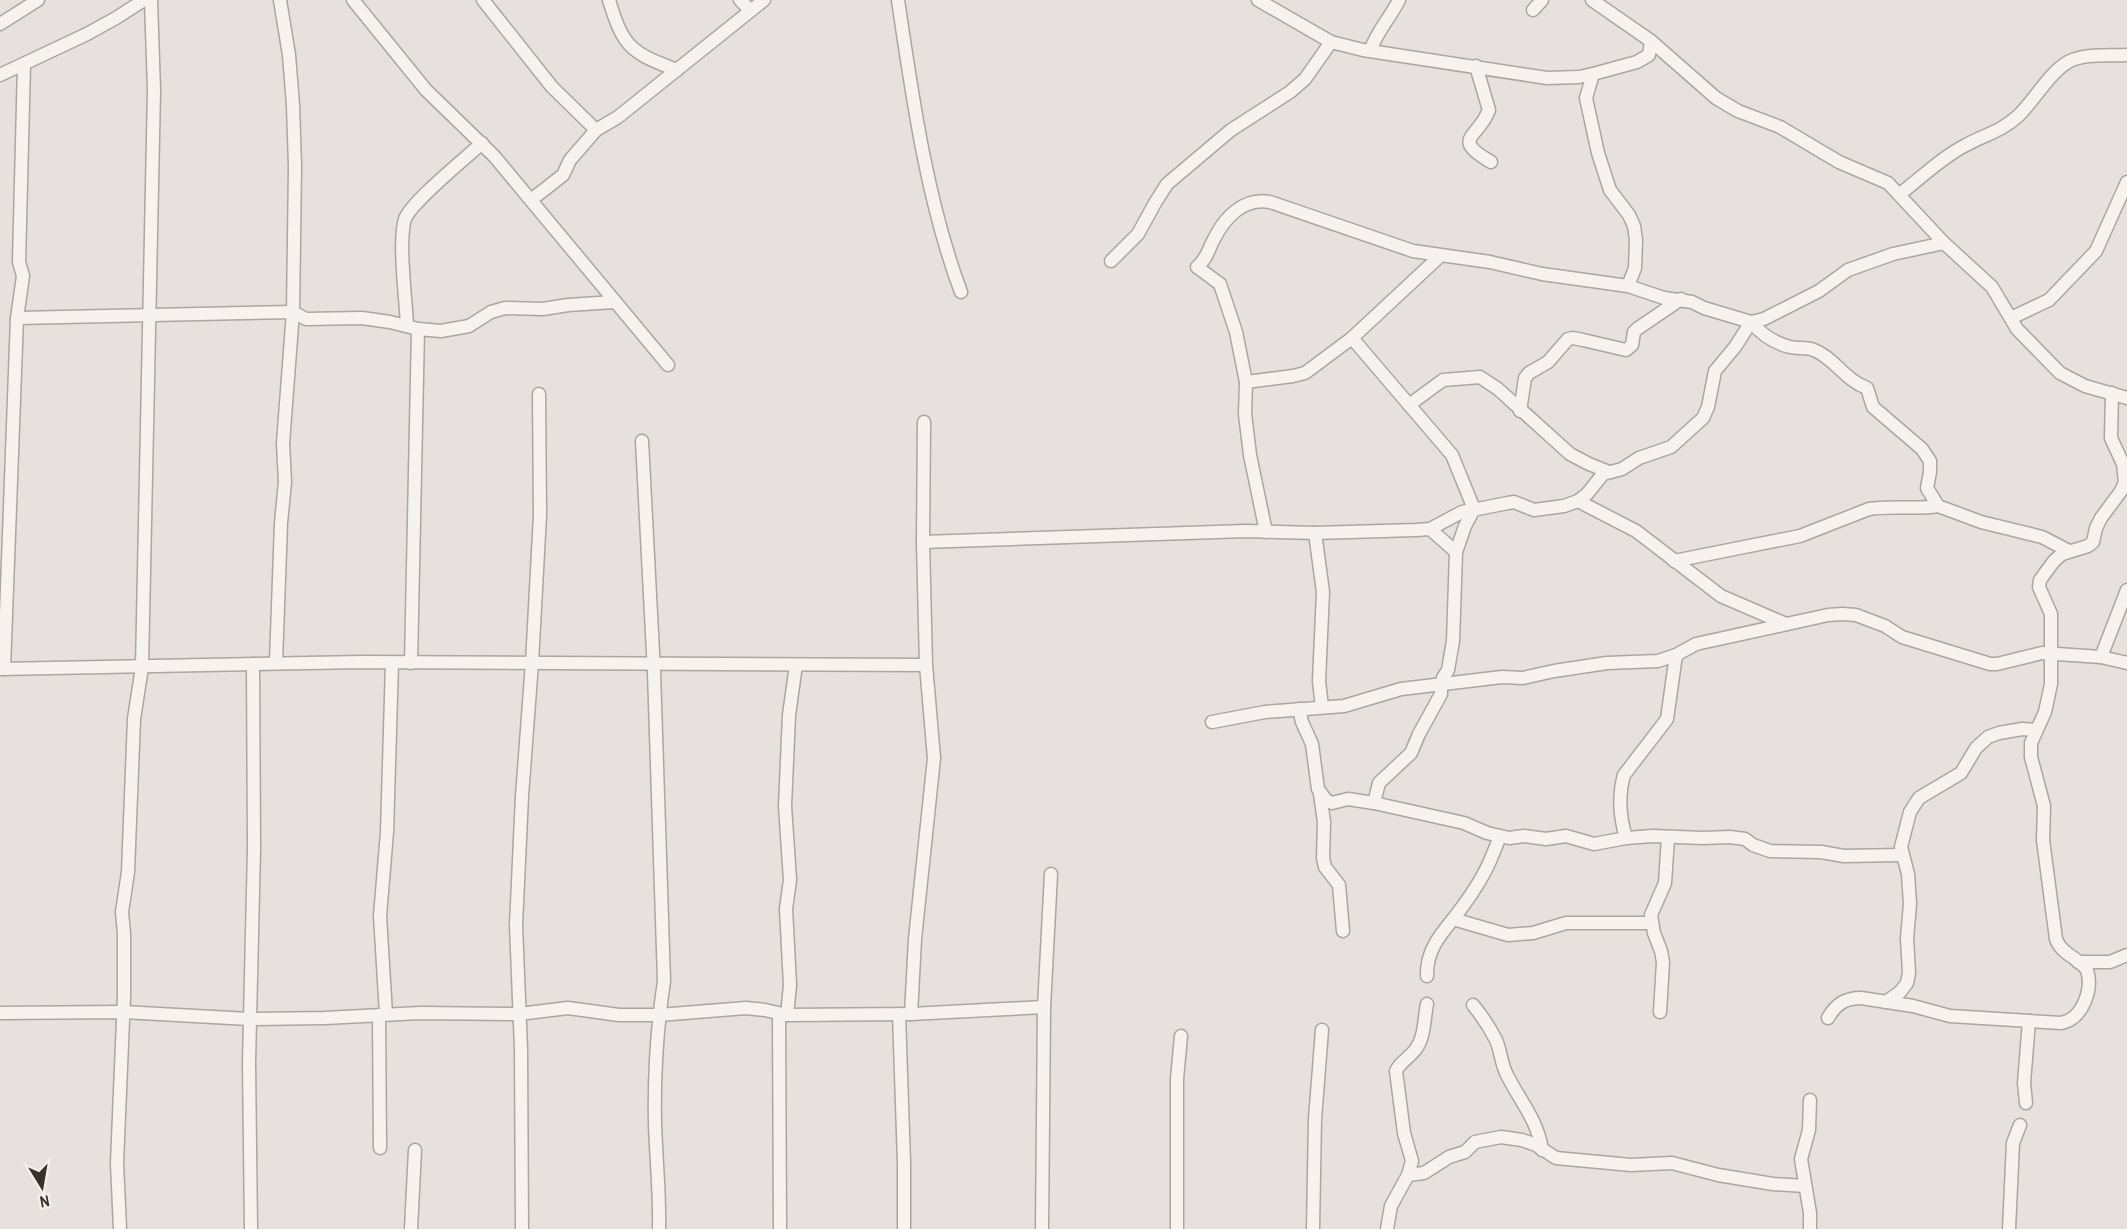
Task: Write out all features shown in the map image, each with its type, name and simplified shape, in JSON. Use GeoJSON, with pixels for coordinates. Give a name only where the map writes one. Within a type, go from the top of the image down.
{"type":"FeatureCollection","features":[{"type":"Feature","properties":{"kind":"street"},"geometry":{"type":"LineString","coordinates":[[0,24],[38,0]]}},
{"type":"Feature","properties":{"kind":"street"},"geometry":{"type":"LineString","coordinates":[[1,73],[24,64],[116,18],[144,0]]}},
{"type":"Feature","properties":{"kind":"street"},"geometry":{"type":"LineString","coordinates":[[120,1229],[117,1163],[123,1012],[122,912],[129,872],[134,719],[142,667],[154,90],[151,0]]}},
{"type":"Feature","properties":{"kind":"street"},"geometry":{"type":"LineString","coordinates":[[276,662],[281,523],[285,482],[283,443],[293,312],[293,105],[289,55],[280,0]]}},
{"type":"Feature","properties":{"kind":"street"},"geometry":{"type":"LineString","coordinates":[[353,0],[426,90],[482,143],[668,365]]}},
{"type":"Feature","properties":{"kind":"street"},"geometry":{"type":"LineString","coordinates":[[483,0],[552,87],[596,130]]}},
{"type":"Feature","properties":{"kind":"street"},"geometry":{"type":"LineString","coordinates":[[609,0],[625,40],[642,55],[677,70]]}},
{"type":"Feature","properties":{"kind":"street"},"geometry":{"type":"LineString","coordinates":[[740,0],[750,10]]}},
{"type":"Feature","properties":{"kind":"street"},"geometry":{"type":"LineString","coordinates":[[531,200],[563,175],[570,160],[596,130],[618,117],[764,0]]}},
{"type":"Feature","properties":{"kind":"street"},"geometry":{"type":"LineString","coordinates":[[898,0],[936,208],[961,292]]}},
{"type":"Feature","properties":{"kind":"street"},"geometry":{"type":"LineString","coordinates":[[1258,0],[1331,42],[1370,51],[1547,78],[1579,77],[1637,62],[1649,55],[1666,54]]}},
{"type":"Feature","properties":{"kind":"street"},"geometry":{"type":"LineString","coordinates":[[1370,51],[1375,37],[1399,0]]}},
{"type":"Feature","properties":{"kind":"street"},"geometry":{"type":"LineString","coordinates":[[1533,10],[1542,0]]}},
{"type":"Feature","properties":{"kind":"street"},"geometry":{"type":"LineString","coordinates":[[1592,0],[1651,41],[1727,105],[1780,126],[1839,162],[1888,183],[1944,243],[1992,287],[2017,329],[2060,373],[2085,386],[2127,398]]}},
{"type":"Feature","properties":{"kind":"street"},"geometry":{"type":"LineString","coordinates":[[1649,55],[1651,41]]}},
{"type":"Feature","properties":{"kind":"street"},"geometry":{"type":"LineString","coordinates":[[1111,261],[1143,226],[1167,184],[1231,130],[1290,92],[1305,79],[1331,42]]}},
{"type":"Feature","properties":{"kind":"street"},"geometry":{"type":"LineString","coordinates":[[1900,194],[1956,151],[1998,131],[2017,117],[2052,77],[2070,61],[2079,58],[2127,55]]}},
{"type":"Feature","properties":{"kind":"street"},"geometry":{"type":"LineString","coordinates":[[24,64],[19,261],[23,276],[17,318],[2,669],[276,662],[926,665]]}},
{"type":"Feature","properties":{"kind":"street"},"geometry":{"type":"LineString","coordinates":[[1476,66],[1489,110],[1471,136],[1470,146],[1474,152],[1491,162]]}},
{"type":"Feature","properties":{"kind":"street"},"geometry":{"type":"LineString","coordinates":[[1593,74],[1586,98],[1598,153],[1610,190],[1629,215],[1634,226],[1635,268],[1628,286]]}},
{"type":"Feature","properties":{"kind":"street"},"geometry":{"type":"LineString","coordinates":[[411,663],[413,328],[403,239],[405,218],[415,204],[482,143]]}},
{"type":"Feature","properties":{"kind":"street"},"geometry":{"type":"LineString","coordinates":[[2011,318],[2049,300],[2096,251],[2127,182]]}},
{"type":"Feature","properties":{"kind":"street"},"geometry":{"type":"LineString","coordinates":[[1266,532],[1250,455],[1245,414],[1246,382],[1236,333],[1223,290],[1216,281],[1197,267],[1208,254],[1221,228],[1238,208],[1249,202],[1260,200],[1270,202],[1413,251],[1490,262],[1542,274],[1628,286],[1664,298],[1681,299],[1751,322],[1764,319],[1819,291],[1848,270],[1893,254],[1944,243]]}},
{"type":"Feature","properties":{"kind":"street"},"geometry":{"type":"LineString","coordinates":[[1246,382],[1305,373],[1352,338],[1440,256]]}},
{"type":"Feature","properties":{"kind":"street"},"geometry":{"type":"LineString","coordinates":[[1521,411],[1525,378],[1551,359],[1568,339],[1583,340],[1626,350],[1632,345],[1634,332],[1637,329],[1681,299]]}},
{"type":"Feature","properties":{"kind":"street"},"geometry":{"type":"LineString","coordinates":[[17,318],[293,312],[306,319],[362,318],[441,331],[469,326],[491,312],[505,308],[543,309],[614,302]]}},
{"type":"Feature","properties":{"kind":"street"},"geometry":{"type":"LineString","coordinates":[[923,542],[1430,529],[1456,515],[1474,509],[1514,502],[1525,507],[1542,509],[1564,506],[1578,501],[1594,486],[1598,478],[1622,469],[1640,458],[1671,447],[1686,432],[1694,428],[1703,418],[1708,406],[1715,370],[1735,347],[1751,322]]}},
{"type":"Feature","properties":{"kind":"street"},"geometry":{"type":"LineString","coordinates":[[1751,322],[1761,334],[1777,342],[1791,348],[1812,349],[1824,356],[1852,381],[1867,388],[1873,407],[1922,449],[1930,461],[1927,488],[1938,506]]}},
{"type":"Feature","properties":{"kind":"street"},"geometry":{"type":"LineString","coordinates":[[1352,338],[1452,455],[1474,509]]}},
{"type":"Feature","properties":{"kind":"street"},"geometry":{"type":"LineString","coordinates":[[1409,405],[1438,382],[1474,376],[1485,379],[1570,454],[1609,472]]}},
{"type":"Feature","properties":{"kind":"street"},"geometry":{"type":"LineString","coordinates":[[1828,1018],[1838,1004],[1853,998],[1913,1006],[1950,1016],[2003,1018],[2029,1022],[2066,1022],[2078,1012],[2088,994],[2087,970],[2059,948],[2056,939],[2043,840],[2044,806],[2031,757],[2031,743],[2045,712],[2052,654],[2051,614],[2039,587],[2040,580],[2062,554],[2093,542],[2101,518],[2125,482],[2123,464],[2112,438],[2112,393]]}},
{"type":"Feature","properties":{"kind":"street"},"geometry":{"type":"LineString","coordinates":[[522,1229],[516,925],[540,515],[539,394]]}},
{"type":"Feature","properties":{"kind":"street"},"geometry":{"type":"LineString","coordinates":[[904,1229],[905,1014],[934,758],[926,665],[923,542],[924,422]]}},
{"type":"Feature","properties":{"kind":"street"},"geometry":{"type":"LineString","coordinates":[[642,441],[653,664],[664,981],[654,1085],[660,1205],[659,1229]]}},
{"type":"Feature","properties":{"kind":"street"},"geometry":{"type":"LineString","coordinates":[[1578,501],[1636,531],[1721,596],[1786,624]]}},
{"type":"Feature","properties":{"kind":"street"},"geometry":{"type":"LineString","coordinates":[[1674,561],[1800,536],[1869,509],[1881,507],[1938,506],[1981,522],[2042,537],[2069,551]]}},
{"type":"Feature","properties":{"kind":"street"},"geometry":{"type":"LineString","coordinates":[[1374,803],[1376,789],[1383,778],[1411,753],[1441,694],[1441,685],[1448,670],[1453,641],[1456,552],[1474,509]]}},
{"type":"Feature","properties":{"kind":"street"},"geometry":{"type":"LineString","coordinates":[[1430,529],[1456,552]]}},
{"type":"Feature","properties":{"kind":"street"},"geometry":{"type":"LineString","coordinates":[[1315,533],[1323,592],[1319,681],[1322,707]]}},
{"type":"Feature","properties":{"kind":"street"},"geometry":{"type":"LineString","coordinates":[[2101,657],[2127,590]]}},
{"type":"Feature","properties":{"kind":"street"},"geometry":{"type":"LineString","coordinates":[[1212,722],[1241,716],[1357,704],[1401,689],[1502,677],[1523,678],[1606,663],[1658,661],[1676,655],[1696,644],[1842,614],[1871,620],[1902,637],[1990,664],[2032,655],[2052,654],[2101,657],[2127,663]]}},
{"type":"Feature","properties":{"kind":"street"},"geometry":{"type":"LineString","coordinates":[[1626,838],[1621,819],[1621,786],[1624,775],[1667,719],[1676,655]]}},
{"type":"Feature","properties":{"kind":"street"},"geometry":{"type":"LineString","coordinates":[[380,1148],[383,1014],[380,916],[387,832],[392,663]]}},
{"type":"Feature","properties":{"kind":"street"},"geometry":{"type":"LineString","coordinates":[[252,1229],[249,1019],[254,848],[253,664]]}},
{"type":"Feature","properties":{"kind":"street"},"geometry":{"type":"LineString","coordinates":[[780,1229],[783,1015],[790,985],[786,909],[790,880],[785,806],[789,715],[796,665]]}},
{"type":"Feature","properties":{"kind":"street"},"geometry":{"type":"LineString","coordinates":[[1299,709],[1312,744],[1314,769],[1324,822],[1323,858],[1325,867],[1339,885],[1343,931]]}},
{"type":"Feature","properties":{"kind":"street"},"geometry":{"type":"LineString","coordinates":[[1886,1002],[1900,992],[1907,982],[1909,973],[1907,938],[1910,904],[1908,874],[1902,855],[1904,829],[1910,812],[1919,798],[1958,775],[1976,748],[1988,737],[2022,729],[2037,730]]}},
{"type":"Feature","properties":{"kind":"street"},"geometry":{"type":"LineString","coordinates":[[1320,794],[1332,803],[1348,799],[1374,803],[1464,823],[1487,833],[1509,838],[1528,836],[1546,839],[1566,836],[1594,844],[1653,836],[1668,838],[1730,837],[1745,839],[1753,845],[1770,851],[1821,852],[1844,856],[1902,855]]}},
{"type":"Feature","properties":{"kind":"street"},"geometry":{"type":"LineString","coordinates":[[1427,976],[1426,964],[1432,949],[1444,928],[1453,919],[1483,875],[1500,836]]}},
{"type":"Feature","properties":{"kind":"street"},"geometry":{"type":"LineString","coordinates":[[1660,1012],[1663,962],[1651,923],[1651,915],[1665,883],[1668,838]]}},
{"type":"Feature","properties":{"kind":"street"},"geometry":{"type":"LineString","coordinates":[[1042,1229],[1044,1007],[1052,874]]}},
{"type":"Feature","properties":{"kind":"street"},"geometry":{"type":"LineString","coordinates":[[1453,919],[1508,935],[1533,933],[1566,923],[1651,923]]}},
{"type":"Feature","properties":{"kind":"street"},"geometry":{"type":"LineString","coordinates":[[2078,962],[2110,962],[2127,955]]}},
{"type":"Feature","properties":{"kind":"street"},"geometry":{"type":"LineString","coordinates":[[1387,1229],[1391,1206],[1408,1175],[1412,1161],[1404,1133],[1396,1071],[1399,1065],[1418,1047],[1427,1004]]}},
{"type":"Feature","properties":{"kind":"street"},"geometry":{"type":"LineString","coordinates":[[1473,1005],[1496,1041],[1505,1072],[1525,1110],[1535,1122],[1542,1150]]}},
{"type":"Feature","properties":{"kind":"street"},"geometry":{"type":"LineString","coordinates":[[0,1012],[123,1012],[249,1019],[420,1013],[519,1014],[568,1008],[619,1015],[659,1015],[746,1008],[783,1015],[905,1014],[1044,1007]]}},
{"type":"Feature","properties":{"kind":"street"},"geometry":{"type":"LineString","coordinates":[[2026,1102],[2024,1083],[2029,1022]]}},
{"type":"Feature","properties":{"kind":"street"},"geometry":{"type":"LineString","coordinates":[[1313,1229],[1315,1119],[1322,1030]]}},
{"type":"Feature","properties":{"kind":"street"},"geometry":{"type":"LineString","coordinates":[[1177,1229],[1177,1079],[1181,1036]]}},
{"type":"Feature","properties":{"kind":"street"},"geometry":{"type":"LineString","coordinates":[[1810,1100],[1809,1130],[1801,1159],[1810,1212],[1810,1229]]}},
{"type":"Feature","properties":{"kind":"street"},"geometry":{"type":"LineString","coordinates":[[2009,1229],[2013,1143],[2020,1125]]}},
{"type":"Feature","properties":{"kind":"street"},"geometry":{"type":"LineString","coordinates":[[1408,1175],[1424,1173],[1449,1157],[1465,1152],[1475,1142],[1513,1137],[1536,1145],[1556,1158],[1631,1165],[1672,1163],[1736,1178],[1804,1186]]}},
{"type":"Feature","properties":{"kind":"street"},"geometry":{"type":"LineString","coordinates":[[411,1229],[415,1149]]}}]}
